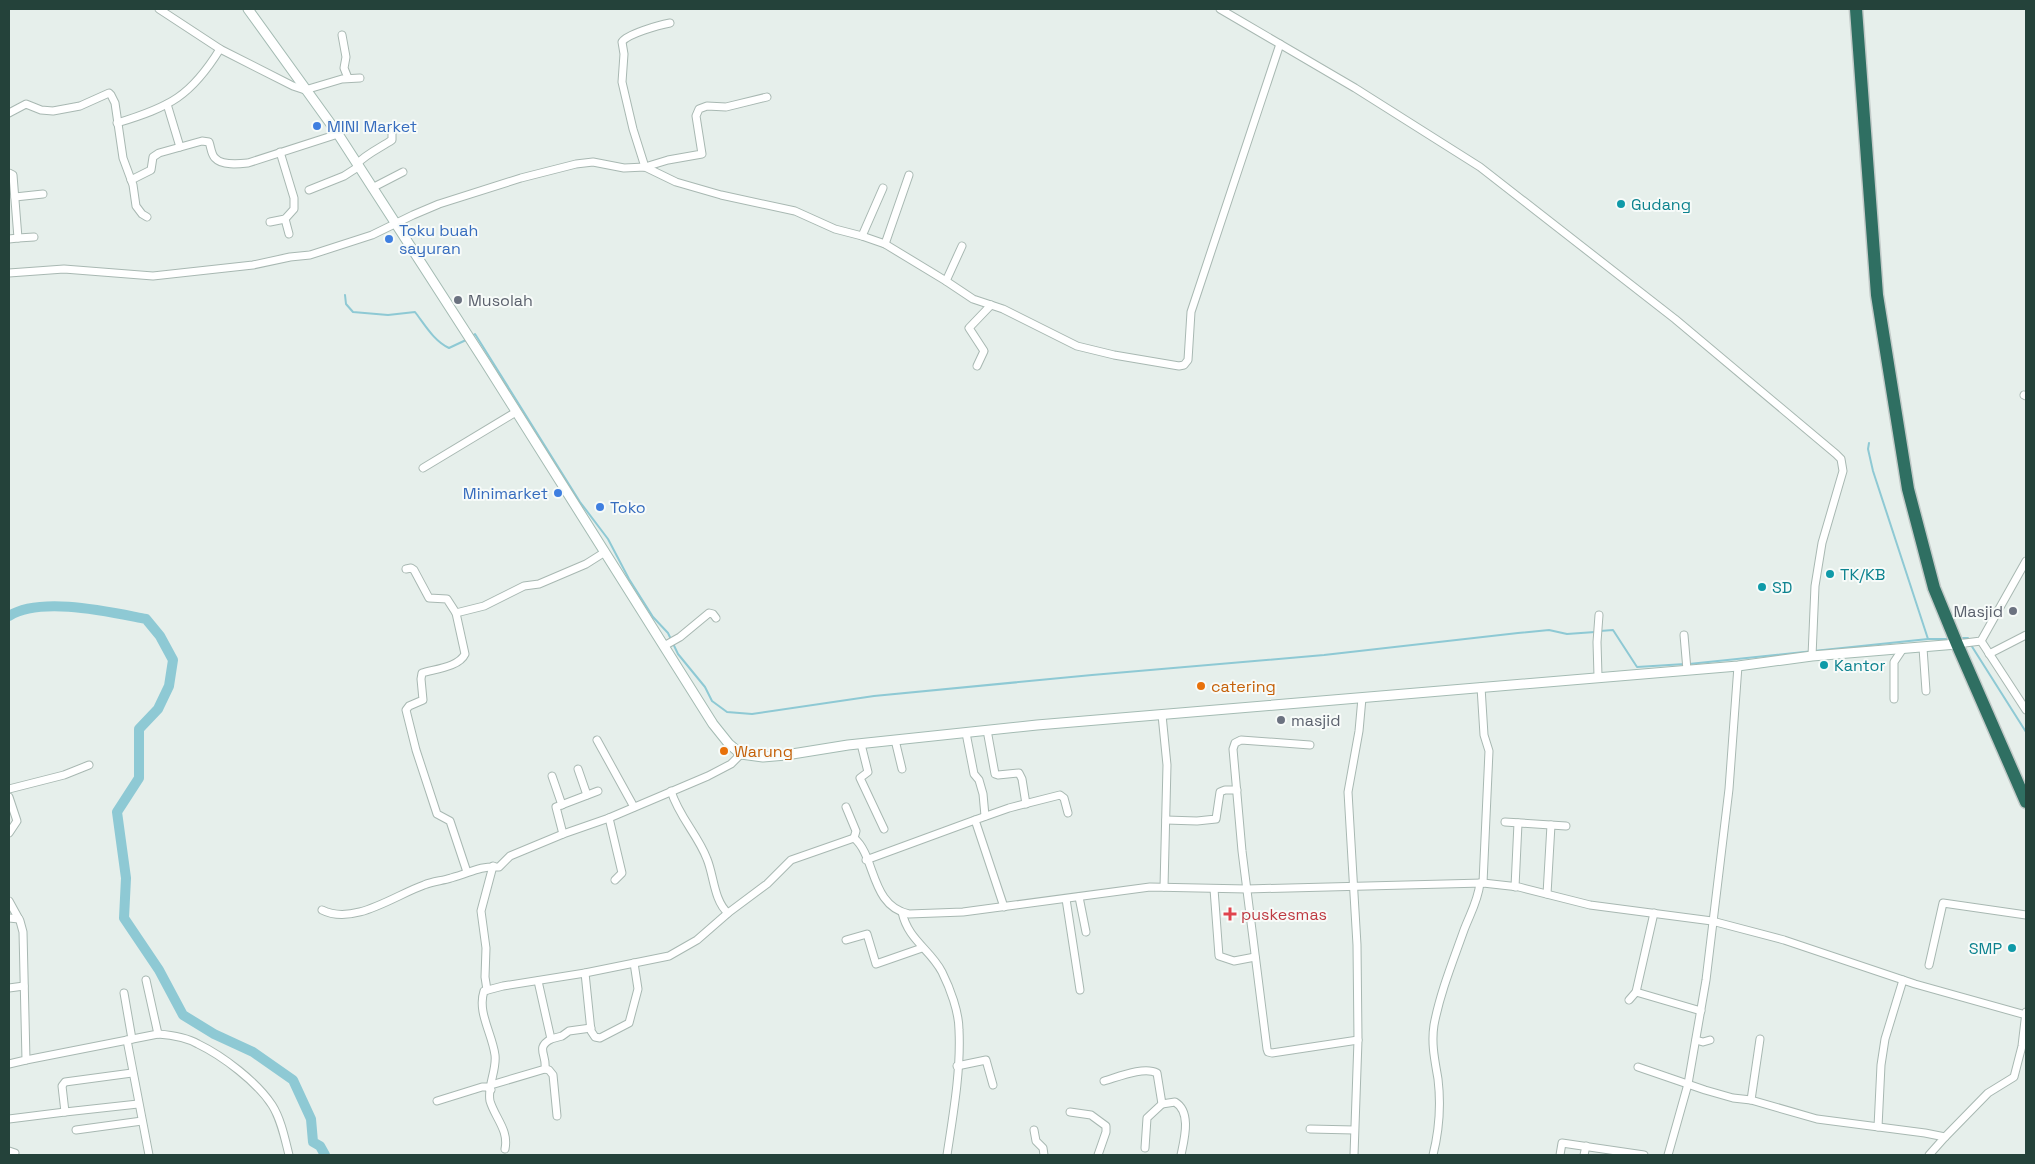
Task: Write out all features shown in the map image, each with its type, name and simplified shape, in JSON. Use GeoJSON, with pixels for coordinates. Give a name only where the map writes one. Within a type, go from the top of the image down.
{"type":"FeatureCollection","features":[{"type":"Feature","properties":{"kind":"highway"},"geometry":{"type":"LineString","coordinates":[[1856,9],[1877,295],[1908,489],[1934,588],[1969,643],[2026,802]]}},
{"type":"Feature","properties":{"kind":"street"},"geometry":{"type":"LineString","coordinates":[[159,9],[220,49],[280,80],[305,90],[348,78],[360,78]]}},
{"type":"Feature","properties":{"kind":"street"},"geometry":{"type":"LineString","coordinates":[[248,9],[338,134],[605,552],[667,645],[713,724],[729,744],[741,754],[763,757],[786,755],[861,744],[987,730],[1598,676],[1738,666],[1812,655],[1902,650],[1969,643],[1989,654],[2025,707]]}},
{"type":"Feature","properties":{"kind":"street"},"geometry":{"type":"LineString","coordinates":[[1220,9],[1355,88],[1480,167],[1675,319],[1841,459],[1843,471],[1822,543],[1815,586],[1812,655]]}},
{"type":"Feature","properties":{"kind":"street"},"geometry":{"type":"LineString","coordinates":[[670,23],[648,28],[625,38],[622,42],[624,54],[622,82],[633,128],[646,167],[676,182],[721,195],[795,211],[835,230],[862,236],[885,244],[973,299],[991,305],[1077,346],[1114,355],[1179,366],[1184,365],[1188,360],[1191,312],[1280,44]]}},
{"type":"Feature","properties":{"kind":"street"},"geometry":{"type":"LineString","coordinates":[[342,35],[346,57],[344,68],[348,78]]}},
{"type":"Feature","properties":{"kind":"street"},"geometry":{"type":"LineString","coordinates":[[117,122],[167,104],[181,96],[195,85],[220,49]]}},
{"type":"Feature","properties":{"kind":"street"},"geometry":{"type":"LineString","coordinates":[[9,113],[26,104],[41,110],[53,111],[80,106],[109,93],[113,97],[123,158],[131,180],[136,206],[147,217]]}},
{"type":"Feature","properties":{"kind":"street"},"geometry":{"type":"LineString","coordinates":[[9,273],[64,269],[146,276],[215,270],[326,251],[372,235],[439,204],[521,178],[576,164],[593,162],[624,168],[646,167],[668,160],[702,154],[696,116],[699,109],[706,106],[726,106],[767,97]]}},
{"type":"Feature","properties":{"kind":"street"},"geometry":{"type":"LineString","coordinates":[[167,104],[180,146]]}},
{"type":"Feature","properties":{"kind":"street"},"geometry":{"type":"LineString","coordinates":[[309,190],[344,176],[358,166],[366,156],[382,148],[392,140],[392,131]]}},
{"type":"Feature","properties":{"kind":"street"},"geometry":{"type":"LineString","coordinates":[[131,180],[153,168],[155,155],[180,146],[206,140],[210,143],[213,156],[218,160],[237,164],[248,163],[338,134]]}},
{"type":"Feature","properties":{"kind":"street"},"geometry":{"type":"LineString","coordinates":[[270,222],[286,219],[293,212],[294,198],[280,152]]}},
{"type":"Feature","properties":{"kind":"street"},"geometry":{"type":"LineString","coordinates":[[372,188],[403,172]]}},
{"type":"Feature","properties":{"kind":"street"},"geometry":{"type":"LineString","coordinates":[[9,173],[12,175],[18,238]]}},
{"type":"Feature","properties":{"kind":"street"},"geometry":{"type":"LineString","coordinates":[[885,244],[909,175]]}},
{"type":"Feature","properties":{"kind":"street"},"geometry":{"type":"LineString","coordinates":[[862,236],[883,188]]}},
{"type":"Feature","properties":{"kind":"street"},"geometry":{"type":"LineString","coordinates":[[13,198],[42,194]]}},
{"type":"Feature","properties":{"kind":"street"},"geometry":{"type":"LineString","coordinates":[[286,219],[289,234]]}},
{"type":"Feature","properties":{"kind":"street"},"geometry":{"type":"LineString","coordinates":[[9,239],[34,237]]}},
{"type":"Feature","properties":{"kind":"street"},"geometry":{"type":"LineString","coordinates":[[946,281],[962,246]]}},
{"type":"Feature","properties":{"kind":"street"},"geometry":{"type":"LineString","coordinates":[[977,366],[984,350],[969,328],[991,305]]}},
{"type":"Feature","properties":{"kind":"street"},"geometry":{"type":"LineString","coordinates":[[422,468],[516,412]]}},
{"type":"Feature","properties":{"kind":"street"},"geometry":{"type":"LineString","coordinates":[[456,613],[484,606],[524,586],[539,584],[586,564],[605,552]]}},
{"type":"Feature","properties":{"kind":"street"},"geometry":{"type":"LineString","coordinates":[[1969,643],[2026,562]]}},
{"type":"Feature","properties":{"kind":"street"},"geometry":{"type":"LineString","coordinates":[[406,569],[411,568],[414,570],[430,598],[444,598],[456,613],[465,654],[458,662],[422,673],[420,679],[423,700],[409,706],[406,710],[416,750],[437,814],[450,821],[467,872]]}},
{"type":"Feature","properties":{"kind":"street"},"geometry":{"type":"LineString","coordinates":[[667,645],[709,613],[713,614],[716,618]]}},
{"type":"Feature","properties":{"kind":"street"},"geometry":{"type":"LineString","coordinates":[[1598,676],[1597,642],[1599,615]]}},
{"type":"Feature","properties":{"kind":"street"},"geometry":{"type":"LineString","coordinates":[[1684,635],[1687,670]]}},
{"type":"Feature","properties":{"kind":"street"},"geometry":{"type":"LineString","coordinates":[[1989,654],[2026,635]]}},
{"type":"Feature","properties":{"kind":"street"},"geometry":{"type":"LineString","coordinates":[[1923,648],[1926,691]]}},
{"type":"Feature","properties":{"kind":"street"},"geometry":{"type":"LineString","coordinates":[[1894,699],[1894,662],[1902,650]]}},
{"type":"Feature","properties":{"kind":"street"},"geometry":{"type":"LineString","coordinates":[[1668,1155],[1688,1084],[1701,1011],[1729,789],[1738,666]]}},
{"type":"Feature","properties":{"kind":"street"},"geometry":{"type":"LineString","coordinates":[[1433,1155],[1439,1115],[1438,1077],[1433,1055],[1434,1029],[1444,986],[1477,901],[1482,883],[1489,751],[1484,735],[1481,687]]}},
{"type":"Feature","properties":{"kind":"street"},"geometry":{"type":"LineString","coordinates":[[1354,1155],[1358,1040],[1357,945],[1348,792],[1362,698]]}},
{"type":"Feature","properties":{"kind":"street"},"geometry":{"type":"LineString","coordinates":[[1162,714],[1166,765],[1164,888]]}},
{"type":"Feature","properties":{"kind":"street"},"geometry":{"type":"LineString","coordinates":[[987,730],[995,774],[1019,774],[1022,779],[1026,804]]}},
{"type":"Feature","properties":{"kind":"street"},"geometry":{"type":"LineString","coordinates":[[966,733],[974,774],[979,780],[983,794],[986,816]]}},
{"type":"Feature","properties":{"kind":"street"},"geometry":{"type":"LineString","coordinates":[[597,740],[634,807]]}},
{"type":"Feature","properties":{"kind":"street"},"geometry":{"type":"LineString","coordinates":[[895,740],[902,769]]}},
{"type":"Feature","properties":{"kind":"street"},"geometry":{"type":"LineString","coordinates":[[1310,745],[1236,741],[1233,749],[1247,889],[1268,1052],[1284,1052],[1358,1040]]}},
{"type":"Feature","properties":{"kind":"street"},"geometry":{"type":"LineString","coordinates":[[861,744],[868,772],[860,778],[884,829]]}},
{"type":"Feature","properties":{"kind":"street"},"geometry":{"type":"LineString","coordinates":[[322,910],[334,914],[363,911],[383,905],[397,896],[424,885],[484,866],[499,867],[510,856],[563,834],[609,818],[672,791],[731,764],[741,754]]}},
{"type":"Feature","properties":{"kind":"street"},"geometry":{"type":"LineString","coordinates":[[9,789],[64,775],[89,765]]}},
{"type":"Feature","properties":{"kind":"street"},"geometry":{"type":"LineString","coordinates":[[578,769],[586,795]]}},
{"type":"Feature","properties":{"kind":"street"},"geometry":{"type":"LineString","coordinates":[[552,776],[562,805]]}},
{"type":"Feature","properties":{"kind":"street"},"geometry":{"type":"LineString","coordinates":[[1166,820],[1197,821],[1216,819],[1220,792],[1237,790]]}},
{"type":"Feature","properties":{"kind":"street"},"geometry":{"type":"LineString","coordinates":[[563,834],[556,807],[598,791]]}},
{"type":"Feature","properties":{"kind":"street"},"geometry":{"type":"LineString","coordinates":[[672,791],[680,813],[703,848],[720,901],[728,913]]}},
{"type":"Feature","properties":{"kind":"street"},"geometry":{"type":"LineString","coordinates":[[866,860],[986,816],[1062,795],[1067,804],[1068,813]]}},
{"type":"Feature","properties":{"kind":"street"},"geometry":{"type":"LineString","coordinates":[[9,797],[17,821],[16,826],[9,833]]}},
{"type":"Feature","properties":{"kind":"street"},"geometry":{"type":"LineString","coordinates":[[846,806],[856,831],[854,838]]}},
{"type":"Feature","properties":{"kind":"street"},"geometry":{"type":"LineString","coordinates":[[609,818],[622,873],[615,880]]}},
{"type":"Feature","properties":{"kind":"street"},"geometry":{"type":"LineString","coordinates":[[975,820],[1004,907]]}},
{"type":"Feature","properties":{"kind":"street"},"geometry":{"type":"LineString","coordinates":[[1505,822],[1566,826]]}},
{"type":"Feature","properties":{"kind":"street"},"geometry":{"type":"LineString","coordinates":[[1515,887],[1518,823]]}},
{"type":"Feature","properties":{"kind":"street"},"geometry":{"type":"LineString","coordinates":[[1547,894],[1551,825]]}},
{"type":"Feature","properties":{"kind":"street"},"geometry":{"type":"LineString","coordinates":[[504,1149],[506,1143],[503,1127],[490,1101],[496,1063],[482,1006],[484,990],[663,959],[697,940],[728,913],[767,884],[790,860],[854,838]]}},
{"type":"Feature","properties":{"kind":"street"},"geometry":{"type":"LineString","coordinates":[[854,838],[860,843],[881,893],[902,912],[944,914],[1150,887],[1247,889],[1482,883],[1515,887],[1590,905],[1712,921],[1784,940],[1902,980],[2026,1014],[2022,1046],[2014,1077],[1988,1093],[1929,1155]]}},
{"type":"Feature","properties":{"kind":"street"},"geometry":{"type":"LineString","coordinates":[[487,990],[485,977],[486,948],[481,911],[493,866]]}},
{"type":"Feature","properties":{"kind":"street"},"geometry":{"type":"LineString","coordinates":[[1214,888],[1218,956],[1234,961],[1255,957]]}},
{"type":"Feature","properties":{"kind":"street"},"geometry":{"type":"LineString","coordinates":[[1079,897],[1086,932]]}},
{"type":"Feature","properties":{"kind":"street"},"geometry":{"type":"LineString","coordinates":[[1066,899],[1080,990]]}},
{"type":"Feature","properties":{"kind":"street"},"geometry":{"type":"LineString","coordinates":[[9,901],[19,919],[24,942],[26,1060]]}},
{"type":"Feature","properties":{"kind":"street"},"geometry":{"type":"LineString","coordinates":[[1929,965],[1942,903],[2026,915]]}},
{"type":"Feature","properties":{"kind":"street"},"geometry":{"type":"LineString","coordinates":[[902,912],[906,928],[941,971],[957,1015],[959,1030],[957,1066],[947,1155]]}},
{"type":"Feature","properties":{"kind":"street"},"geometry":{"type":"LineString","coordinates":[[1629,1000],[1636,992],[1654,913]]}},
{"type":"Feature","properties":{"kind":"street"},"geometry":{"type":"LineString","coordinates":[[9,918],[19,919]]}},
{"type":"Feature","properties":{"kind":"street"},"geometry":{"type":"LineString","coordinates":[[846,940],[866,934],[876,964],[922,948]]}},
{"type":"Feature","properties":{"kind":"street"},"geometry":{"type":"LineString","coordinates":[[585,973],[591,1028],[593,1036],[600,1038],[629,1024],[638,989],[634,963]]}},
{"type":"Feature","properties":{"kind":"street"},"geometry":{"type":"LineString","coordinates":[[146,980],[158,1034]]}},
{"type":"Feature","properties":{"kind":"street"},"geometry":{"type":"LineString","coordinates":[[1878,1127],[1881,1065],[1885,1039],[1902,980]]}},
{"type":"Feature","properties":{"kind":"street"},"geometry":{"type":"LineString","coordinates":[[538,981],[551,1039]]}},
{"type":"Feature","properties":{"kind":"street"},"geometry":{"type":"LineString","coordinates":[[9,988],[24,986]]}},
{"type":"Feature","properties":{"kind":"street"},"geometry":{"type":"LineString","coordinates":[[1636,992],[1701,1011]]}},
{"type":"Feature","properties":{"kind":"street"},"geometry":{"type":"LineString","coordinates":[[124,993],[132,1073],[150,1155]]}},
{"type":"Feature","properties":{"kind":"street"},"geometry":{"type":"LineString","coordinates":[[545,1069],[542,1047],[544,1043],[564,1036],[569,1031],[591,1028]]}},
{"type":"Feature","properties":{"kind":"street"},"geometry":{"type":"LineString","coordinates":[[9,1064],[158,1034],[198,1043],[255,1085],[272,1104],[289,1155]]}},
{"type":"Feature","properties":{"kind":"street"},"geometry":{"type":"LineString","coordinates":[[1751,1100],[1760,1039]]}},
{"type":"Feature","properties":{"kind":"street"},"geometry":{"type":"LineString","coordinates":[[1696,1040],[1703,1042],[1710,1040]]}},
{"type":"Feature","properties":{"kind":"street"},"geometry":{"type":"LineString","coordinates":[[957,1066],[986,1060],[993,1086]]}},
{"type":"Feature","properties":{"kind":"street"},"geometry":{"type":"LineString","coordinates":[[1638,1067],[1733,1098],[1751,1100],[1817,1119],[1945,1137]]}},
{"type":"Feature","properties":{"kind":"street"},"geometry":{"type":"LineString","coordinates":[[437,1102],[482,1087],[491,1088],[545,1069],[553,1074],[557,1116]]}},
{"type":"Feature","properties":{"kind":"street"},"geometry":{"type":"LineString","coordinates":[[1104,1081],[1132,1072],[1154,1071],[1158,1075],[1159,1094],[1162,1104]]}},
{"type":"Feature","properties":{"kind":"street"},"geometry":{"type":"LineString","coordinates":[[64,1112],[62,1086],[65,1082],[132,1073]]}},
{"type":"Feature","properties":{"kind":"street"},"geometry":{"type":"LineString","coordinates":[[1146,1148],[1146,1118],[1162,1104],[1175,1102],[1184,1112],[1185,1124],[1180,1155]]}},
{"type":"Feature","properties":{"kind":"street"},"geometry":{"type":"LineString","coordinates":[[9,1119],[138,1104]]}},
{"type":"Feature","properties":{"kind":"street"},"geometry":{"type":"LineString","coordinates":[[1070,1112],[1091,1115],[1106,1126],[1106,1132],[1098,1155]]}},
{"type":"Feature","properties":{"kind":"street"},"geometry":{"type":"LineString","coordinates":[[76,1130],[142,1121]]}},
{"type":"Feature","properties":{"kind":"street"},"geometry":{"type":"LineString","coordinates":[[1310,1129],[1354,1130]]}},
{"type":"Feature","properties":{"kind":"street"},"geometry":{"type":"LineString","coordinates":[[1034,1130],[1035,1140],[1043,1148],[1044,1155]]}},
{"type":"Feature","properties":{"kind":"street"},"geometry":{"type":"LineString","coordinates":[[1560,1155],[1562,1143],[1586,1146],[1609,1153],[1644,1155]]}},
{"type":"Feature","properties":{"kind":"street"},"geometry":{"type":"LineString","coordinates":[[1584,1155],[1586,1146]]}},
{"type":"Feature","properties":{"kind":"waterway"},"geometry":{"type":"LineString","coordinates":[[345,295],[346,304],[353,312],[388,315],[415,312],[434,337],[449,348],[466,340]]}},
{"type":"Feature","properties":{"kind":"waterway"},"geometry":{"type":"LineString","coordinates":[[472,336],[475,334],[580,502],[608,539],[629,579],[653,617],[668,633],[678,654],[705,687],[712,701],[727,712],[752,714],[874,696],[1324,655],[1549,630],[1567,634],[1595,632]]}},
{"type":"Feature","properties":{"kind":"waterway"},"geometry":{"type":"LineString","coordinates":[[1869,443],[1868,449],[1873,471],[1928,639],[1949,639]]}},
{"type":"Feature","properties":{"kind":"waterway"},"geometry":{"type":"LineString","coordinates":[[9,616],[23,610],[39,607],[76,607],[146,619],[160,636],[173,660],[169,686],[158,709],[139,729],[139,778],[117,812],[126,878],[124,918],[159,970],[183,1015],[214,1034],[253,1052],[293,1080],[311,1119],[313,1142],[320,1146],[325,1155]]}},
{"type":"Feature","properties":{"kind":"waterway"},"geometry":{"type":"LineString","coordinates":[[1600,631],[1613,630],[1637,667],[1685,664]]}},
{"type":"Feature","properties":{"kind":"waterway"},"geometry":{"type":"LineString","coordinates":[[1963,638],[1968,638],[1969,641]]}},
{"type":"Feature","properties":{"kind":"waterway"},"geometry":{"type":"LineString","coordinates":[[1689,664],[1928,639]]}},
{"type":"Feature","properties":{"kind":"waterway"},"geometry":{"type":"LineString","coordinates":[[1971,645],[2026,732]]}},
{"type":"Feature","properties":{"kind":"place","name":"MINI Market"},"geometry":{"type":"Point","coordinates":[317,126]}},
{"type":"Feature","properties":{"kind":"place","name":"Gudang"},"geometry":{"type":"Point","coordinates":[1621,204]}},
{"type":"Feature","properties":{"kind":"place","name":"Toku buah sayuran"},"geometry":{"type":"Point","coordinates":[389,239]}},
{"type":"Feature","properties":{"kind":"place","name":"Musolah"},"geometry":{"type":"Point","coordinates":[458,300]}},
{"type":"Feature","properties":{"kind":"place","name":"Minimarket"},"geometry":{"type":"Point","coordinates":[558,493]}},
{"type":"Feature","properties":{"kind":"place","name":"Toko"},"geometry":{"type":"Point","coordinates":[600,507]}},
{"type":"Feature","properties":{"kind":"place","name":"TK/KB"},"geometry":{"type":"Point","coordinates":[1830,574]}},
{"type":"Feature","properties":{"kind":"place","name":"SD"},"geometry":{"type":"Point","coordinates":[1762,587]}},
{"type":"Feature","properties":{"kind":"place","name":"Masjid"},"geometry":{"type":"Point","coordinates":[2013,611]}},
{"type":"Feature","properties":{"kind":"place","name":"Kantor"},"geometry":{"type":"Point","coordinates":[1824,665]}},
{"type":"Feature","properties":{"kind":"place","name":"catering"},"geometry":{"type":"Point","coordinates":[1201,686]}},
{"type":"Feature","properties":{"kind":"place","name":"masjid"},"geometry":{"type":"Point","coordinates":[1281,720]}},
{"type":"Feature","properties":{"kind":"place","name":"Warung"},"geometry":{"type":"Point","coordinates":[724,751]}},
{"type":"Feature","properties":{"kind":"place","name":"puskesmas"},"geometry":{"type":"Point","coordinates":[1230,914]}},
{"type":"Feature","properties":{"kind":"place","name":"SMP"},"geometry":{"type":"Point","coordinates":[2012,948]}}]}
